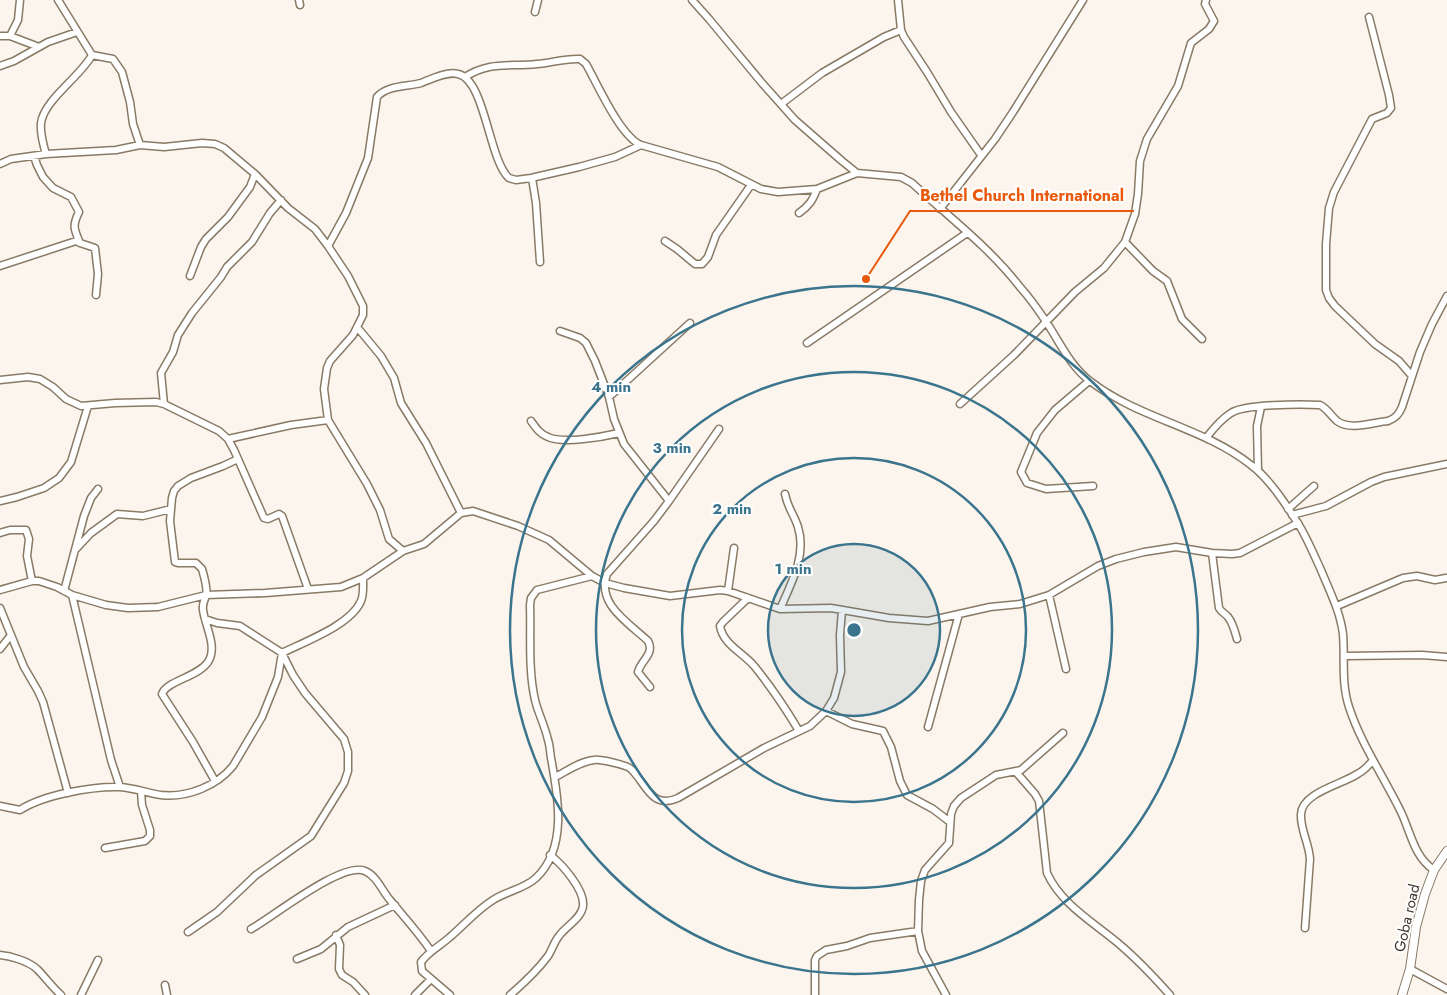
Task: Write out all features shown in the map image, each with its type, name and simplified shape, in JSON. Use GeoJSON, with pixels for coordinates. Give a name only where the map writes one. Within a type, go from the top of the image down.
{"type":"FeatureCollection","features":[{"type":"Feature","properties":{"kind":"street"},"geometry":{"type":"LineString","coordinates":[[10,36],[18,20],[20,0]]}},
{"type":"Feature","properties":{"kind":"street"},"geometry":{"type":"LineString","coordinates":[[58,0],[92,55],[113,59],[119,66],[140,145]]}},
{"type":"Feature","properties":{"kind":"street"},"geometry":{"type":"LineString","coordinates":[[535,12],[538,0]]}},
{"type":"Feature","properties":{"kind":"street"},"geometry":{"type":"LineString","coordinates":[[692,0],[781,104],[810,134],[857,172]]}},
{"type":"Feature","properties":{"kind":"street"},"geometry":{"type":"LineString","coordinates":[[898,0],[901,30],[904,37],[928,72],[951,112],[981,155]]}},
{"type":"Feature","properties":{"kind":"street"},"geometry":{"type":"LineString","coordinates":[[940,209],[995,139],[1026,93],[1083,0]]}},
{"type":"Feature","properties":{"kind":"street"},"geometry":{"type":"LineString","coordinates":[[960,404],[1014,355],[1075,292],[1104,268],[1125,242],[1135,214],[1140,160],[1147,139],[1178,86],[1191,44],[1209,29],[1214,21],[1205,4],[1206,0]]}},
{"type":"Feature","properties":{"kind":"street"},"geometry":{"type":"LineString","coordinates":[[1369,17],[1389,95],[1390,108],[1387,113],[1372,119],[1334,192],[1329,208],[1326,244],[1326,290],[1335,306],[1375,344],[1399,361],[1412,376]]}},
{"type":"Feature","properties":{"kind":"street"},"geometry":{"type":"LineString","coordinates":[[781,104],[822,73],[884,37],[901,30]]}},
{"type":"Feature","properties":{"kind":"street"},"geometry":{"type":"LineString","coordinates":[[0,66],[14,61],[39,47],[77,32]]}},
{"type":"Feature","properties":{"kind":"street"},"geometry":{"type":"LineString","coordinates":[[0,36],[10,36],[39,47]]}},
{"type":"Feature","properties":{"kind":"street"},"geometry":{"type":"LineString","coordinates":[[46,154],[41,124],[42,117],[55,98],[86,66],[92,55]]}},
{"type":"Feature","properties":{"kind":"street"},"geometry":{"type":"LineString","coordinates":[[465,77],[484,67],[580,59],[584,61],[590,71],[614,116],[630,137],[641,145],[718,167],[760,189],[778,192],[817,189],[857,172],[901,177],[912,183],[991,252],[1019,285],[1046,322],[1067,356],[1089,381],[1145,413],[1206,438],[1229,450],[1258,471],[1288,509],[1307,539],[1337,606],[1341,620],[1345,656],[1344,686],[1349,708],[1373,760],[1402,812],[1415,848],[1428,866],[1434,870]]}},
{"type":"Feature","properties":{"kind":"street"},"geometry":{"type":"LineString","coordinates":[[328,246],[346,213],[368,158],[377,96],[384,91],[446,75],[458,73],[465,77],[469,80],[478,99],[506,176],[516,180],[532,178],[615,157],[641,145]]}},
{"type":"Feature","properties":{"kind":"street"},"geometry":{"type":"LineString","coordinates":[[0,164],[11,159],[46,154],[116,150],[140,145],[164,148],[202,143],[214,144],[224,148],[255,174],[281,200],[315,229],[348,276],[363,306],[363,315],[353,335],[330,361],[327,368],[324,389],[328,420],[367,484],[380,510],[389,539],[403,552]]}},
{"type":"Feature","properties":{"kind":"street"},"geometry":{"type":"LineString","coordinates":[[34,156],[36,165],[43,177],[53,188],[67,194],[79,212],[74,221],[74,229],[80,243]]}},
{"type":"Feature","properties":{"kind":"street"},"geometry":{"type":"LineString","coordinates":[[190,276],[206,239],[228,217],[250,187],[255,174]]}},
{"type":"Feature","properties":{"kind":"street"},"geometry":{"type":"LineString","coordinates":[[532,178],[536,203],[540,262]]}},
{"type":"Feature","properties":{"kind":"street"},"geometry":{"type":"LineString","coordinates":[[665,241],[677,248],[695,264],[702,264],[708,256],[716,235],[751,185]]}},
{"type":"Feature","properties":{"kind":"street"},"geometry":{"type":"LineString","coordinates":[[799,213],[808,206],[817,189]]}},
{"type":"Feature","properties":{"kind":"street"},"geometry":{"type":"LineString","coordinates":[[164,404],[161,373],[173,352],[178,335],[227,266],[252,242],[270,213],[281,200]]}},
{"type":"Feature","properties":{"kind":"street"},"geometry":{"type":"LineString","coordinates":[[807,343],[967,233]]}},
{"type":"Feature","properties":{"kind":"street"},"geometry":{"type":"LineString","coordinates":[[0,266],[76,241],[95,248],[98,274],[96,295]]}},
{"type":"Feature","properties":{"kind":"street"},"geometry":{"type":"LineString","coordinates":[[1125,242],[1153,271],[1167,281],[1182,319],[1202,339]]}},
{"type":"Feature","properties":{"kind":"street"},"geometry":{"type":"LineString","coordinates":[[1206,438],[1220,421],[1239,409],[1320,405],[1326,408],[1335,419],[1344,424],[1360,425],[1388,421],[1396,417],[1400,413],[1432,324],[1447,296]]}},
{"type":"Feature","properties":{"kind":"street"},"geometry":{"type":"LineString","coordinates":[[609,397],[690,323]]}},
{"type":"Feature","properties":{"kind":"street"},"geometry":{"type":"LineString","coordinates":[[357,328],[381,356],[394,378],[401,403],[426,443],[461,513]]}},
{"type":"Feature","properties":{"kind":"street"},"geometry":{"type":"LineString","coordinates":[[560,331],[580,338],[586,343],[609,397],[614,419],[624,444],[669,501]]}},
{"type":"Feature","properties":{"kind":"street"},"geometry":{"type":"LineString","coordinates":[[0,380],[28,377],[40,379],[74,404],[88,406],[156,402],[201,421],[219,431],[228,439],[264,518],[268,519],[279,514],[282,516],[308,589]]}},
{"type":"Feature","properties":{"kind":"street"},"geometry":{"type":"LineString","coordinates":[[1089,381],[1055,410],[1037,432],[1022,472],[1027,483],[1046,489],[1093,486]]}},
{"type":"Feature","properties":{"kind":"street"},"geometry":{"type":"LineString","coordinates":[[0,501],[44,488],[58,478],[71,462],[88,406]]}},
{"type":"Feature","properties":{"kind":"street"},"geometry":{"type":"LineString","coordinates":[[1258,471],[1257,426],[1261,407]]}},
{"type":"Feature","properties":{"kind":"street"},"geometry":{"type":"LineString","coordinates":[[228,439],[290,425],[328,420]]}},
{"type":"Feature","properties":{"kind":"street"},"geometry":{"type":"LineString","coordinates":[[531,421],[538,431],[549,438],[569,440],[597,438],[619,433]]}},
{"type":"Feature","properties":{"kind":"street"},"geometry":{"type":"LineString","coordinates":[[650,687],[638,672],[638,668],[649,654],[650,645],[607,600],[604,590],[607,574],[654,521],[719,429]]}},
{"type":"Feature","properties":{"kind":"street"},"geometry":{"type":"LineString","coordinates":[[215,781],[193,742],[162,694],[166,687],[194,675],[209,661],[212,652],[205,619],[203,602],[206,595],[201,566],[178,563],[175,560],[170,509],[174,491],[182,483],[238,459]]}},
{"type":"Feature","properties":{"kind":"street"},"geometry":{"type":"LineString","coordinates":[[1292,516],[1326,506],[1370,482],[1384,477],[1447,464]]}},
{"type":"Feature","properties":{"kind":"street"},"geometry":{"type":"LineString","coordinates":[[1288,509],[1314,486]]}},
{"type":"Feature","properties":{"kind":"street"},"geometry":{"type":"LineString","coordinates":[[64,591],[88,503],[98,489]]}},
{"type":"Feature","properties":{"kind":"street"},"geometry":{"type":"LineString","coordinates":[[780,609],[793,579],[801,552],[798,525],[788,508],[785,494]]}},
{"type":"Feature","properties":{"kind":"street"},"geometry":{"type":"LineString","coordinates":[[76,550],[91,533],[115,515],[143,516],[170,509]]}},
{"type":"Feature","properties":{"kind":"street"},"geometry":{"type":"LineString","coordinates":[[0,590],[32,581],[43,582],[72,595],[106,605],[128,608],[158,607],[206,595],[341,587],[363,578],[403,552],[424,544],[461,513],[473,511],[537,534],[549,540],[592,576],[605,582],[640,592],[670,596],[720,590],[742,594],[748,598],[780,609],[831,608],[889,618],[928,621],[990,607],[1020,604],[1049,595],[1098,566],[1144,552],[1176,547],[1212,553],[1240,553],[1298,523]]}},
{"type":"Feature","properties":{"kind":"street"},"geometry":{"type":"LineString","coordinates":[[0,533],[10,530],[26,530],[29,540],[27,556],[32,581]]}},
{"type":"Feature","properties":{"kind":"street"},"geometry":{"type":"LineString","coordinates":[[728,591],[734,548]]}},
{"type":"Feature","properties":{"kind":"street"},"geometry":{"type":"LineString","coordinates":[[1212,553],[1219,608],[1231,622],[1237,639]]}},
{"type":"Feature","properties":{"kind":"street"},"geometry":{"type":"LineString","coordinates":[[450,995],[422,971],[421,962],[431,951],[449,938],[484,906],[494,899],[518,890],[537,877],[545,868],[558,829],[555,776],[549,742],[535,700],[531,673],[531,598],[541,588],[592,576]]}},
{"type":"Feature","properties":{"kind":"street"},"geometry":{"type":"LineString","coordinates":[[1337,606],[1403,578],[1417,576],[1435,580],[1446,578]]}},
{"type":"Feature","properties":{"kind":"street"},"geometry":{"type":"LineString","coordinates":[[282,653],[349,616],[361,602],[363,578]]}},
{"type":"Feature","properties":{"kind":"street"},"geometry":{"type":"LineString","coordinates":[[72,595],[111,760],[120,787]]}},
{"type":"Feature","properties":{"kind":"street"},"geometry":{"type":"LineString","coordinates":[[1049,595],[1066,669]]}},
{"type":"Feature","properties":{"kind":"street"},"geometry":{"type":"LineString","coordinates":[[748,598],[723,622],[720,626],[721,631],[729,642],[756,668],[799,731]]}},
{"type":"Feature","properties":{"kind":"street"},"geometry":{"type":"LineString","coordinates":[[0,608],[24,667],[43,702],[68,793]]}},
{"type":"Feature","properties":{"kind":"street"},"geometry":{"type":"LineString","coordinates":[[555,776],[584,763],[602,760],[628,766],[651,794],[659,800],[668,802],[764,748],[814,723],[826,711],[834,698],[841,672],[840,635],[842,610]]}},
{"type":"Feature","properties":{"kind":"street"},"geometry":{"type":"LineString","coordinates":[[928,727],[959,614]]}},
{"type":"Feature","properties":{"kind":"street"},"geometry":{"type":"LineString","coordinates":[[188,932],[218,912],[256,875],[311,836],[344,783],[348,764],[348,752],[344,739],[305,693],[293,676],[282,653],[240,626],[217,623],[205,619]]}},
{"type":"Feature","properties":{"kind":"street"},"geometry":{"type":"LineString","coordinates":[[0,649],[11,635]]}},
{"type":"Feature","properties":{"kind":"street"},"geometry":{"type":"LineString","coordinates":[[0,806],[20,810],[29,804],[68,793],[120,787],[172,796],[185,794],[215,781],[227,773],[233,766],[262,717],[278,677],[282,653]]}},
{"type":"Feature","properties":{"kind":"street"},"geometry":{"type":"LineString","coordinates":[[1345,656],[1422,655],[1447,657]]}},
{"type":"Feature","properties":{"kind":"street"},"geometry":{"type":"LineString","coordinates":[[826,711],[852,724],[883,731],[892,747],[900,781],[907,795],[933,809],[950,822]]}},
{"type":"Feature","properties":{"kind":"street"},"geometry":{"type":"LineString","coordinates":[[946,995],[922,951],[918,931],[918,900],[925,870],[949,843],[950,822],[954,806],[972,790],[996,775],[1016,772],[1026,766],[1063,733]]}},
{"type":"Feature","properties":{"kind":"street"},"geometry":{"type":"LineString","coordinates":[[1305,928],[1310,849],[1301,822],[1302,806],[1326,788],[1344,782],[1359,774],[1373,760]]}},
{"type":"Feature","properties":{"kind":"street"},"geometry":{"type":"LineString","coordinates":[[1016,772],[1039,801],[1047,873],[1052,883],[1074,908],[1138,960],[1170,995]]}},
{"type":"Feature","properties":{"kind":"street"},"geometry":{"type":"LineString","coordinates":[[105,848],[145,841],[150,836],[142,805],[141,791]]}},
{"type":"Feature","properties":{"kind":"street","name":"Goba road"},"geometry":{"type":"LineString","coordinates":[[1402,995],[1410,969],[1416,927],[1425,894],[1434,870],[1447,851]]}},
{"type":"Feature","properties":{"kind":"street"},"geometry":{"type":"LineString","coordinates":[[510,995],[537,970],[549,954],[558,936],[582,910],[583,904],[580,893],[561,864],[550,855]]}},
{"type":"Feature","properties":{"kind":"street"},"geometry":{"type":"LineString","coordinates":[[251,928],[309,891],[337,876],[354,870],[364,870],[371,875],[409,920],[431,951]]}},
{"type":"Feature","properties":{"kind":"street"},"geometry":{"type":"LineString","coordinates":[[297,959],[321,948],[348,927],[395,905]]}},
{"type":"Feature","properties":{"kind":"street"},"geometry":{"type":"LineString","coordinates":[[815,995],[815,960],[817,956],[826,950],[847,946],[870,938],[918,931]]}},
{"type":"Feature","properties":{"kind":"street"},"geometry":{"type":"LineString","coordinates":[[336,935],[340,945],[339,970],[342,975],[353,982],[365,995]]}},
{"type":"Feature","properties":{"kind":"street"},"geometry":{"type":"LineString","coordinates":[[0,955],[14,957],[36,969],[51,987],[61,995]]}},
{"type":"Feature","properties":{"kind":"street"},"geometry":{"type":"LineString","coordinates":[[81,995],[98,960]]}},
{"type":"Feature","properties":{"kind":"street"},"geometry":{"type":"LineString","coordinates":[[1410,969],[1447,989]]}},
{"type":"Feature","properties":{"kind":"street"},"geometry":{"type":"LineString","coordinates":[[415,995],[431,979]]}},
{"type":"Feature","properties":{"kind":"street"},"geometry":{"type":"LineString","coordinates":[[165,985],[167,995]]}},
{"type":"Feature","properties":{"kind":"place","name":"Bethel Church International"},"geometry":{"type":"Point","coordinates":[866,279]}}]}
